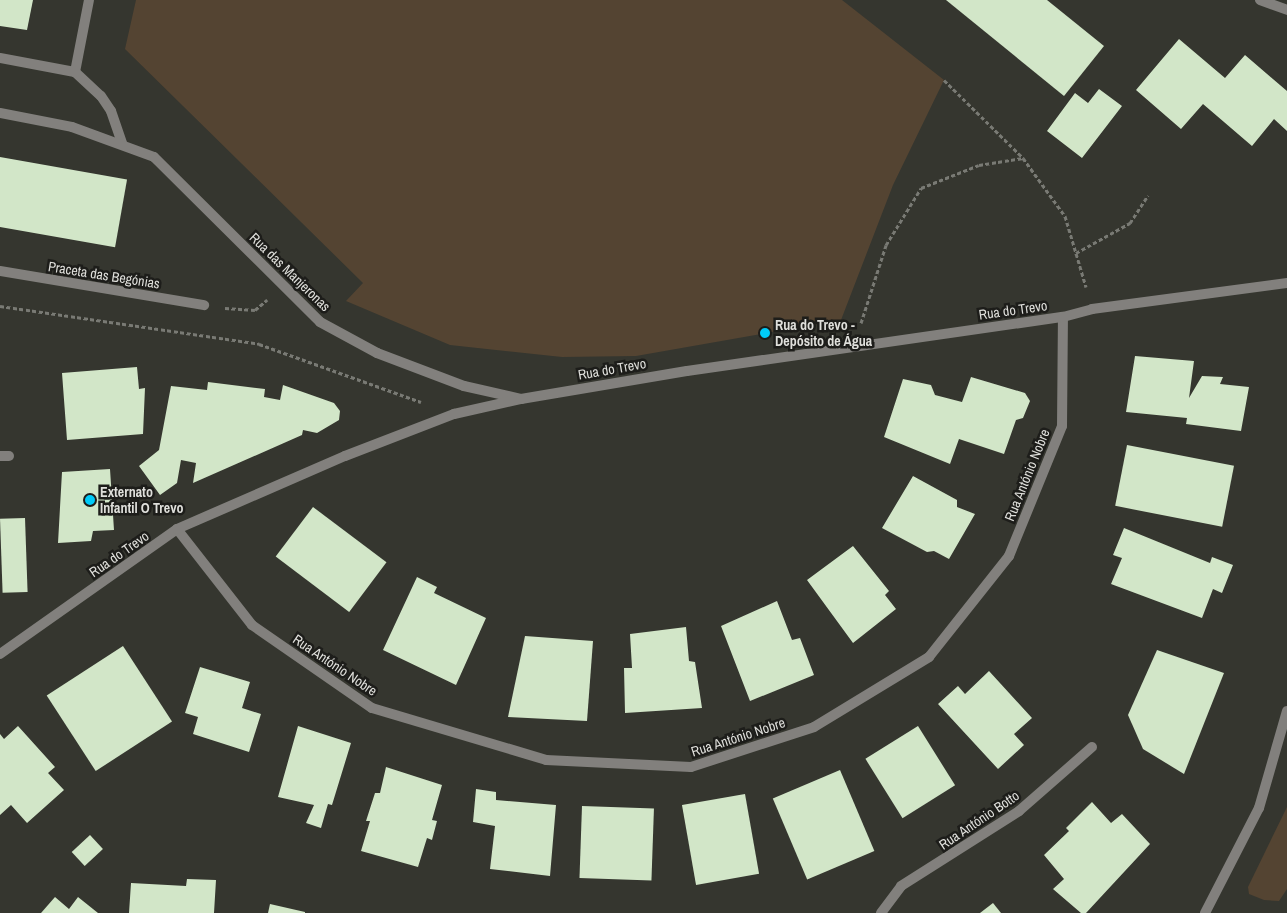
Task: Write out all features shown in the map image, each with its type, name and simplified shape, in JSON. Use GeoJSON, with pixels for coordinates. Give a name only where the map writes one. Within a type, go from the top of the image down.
{"type":"FeatureCollection","features":[{"type":"Feature","properties":{"kind":"street"},"geometry":{"type":"LineString","coordinates":[[75,72],[89,0]]}},
{"type":"Feature","properties":{"kind":"street"},"geometry":{"type":"LineString","coordinates":[[1260,0],[1287,10]]}},
{"type":"Feature","properties":{"kind":"street"},"geometry":{"type":"LineString","coordinates":[[0,58],[75,72],[102,96],[111,111],[122,144]]}},
{"type":"Feature","properties":{"kind":"street","name":"Rua das Manjeronas"},"geometry":{"type":"LineString","coordinates":[[0,113],[72,127],[154,157],[320,322],[377,353],[464,386],[521,399]]}},
{"type":"Feature","properties":{"kind":"street","name":"Praceta das Begónias"},"geometry":{"type":"LineString","coordinates":[[0,271],[204,305]]}},
{"type":"Feature","properties":{"kind":"street","name":"Rua do Trevo"},"geometry":{"type":"LineString","coordinates":[[0,654],[178,529],[345,456],[454,414],[521,399],[860,346],[1063,317],[1092,309],[1287,283]]}},
{"type":"Feature","properties":{"kind":"street","name":"Rua António Nobre"},"geometry":{"type":"LineString","coordinates":[[178,529],[252,625],[372,708],[546,760],[691,767],[814,727],[929,657],[1009,556],[1062,426],[1063,317]]}},
{"type":"Feature","properties":{"kind":"street"},"geometry":{"type":"LineString","coordinates":[[1205,913],[1259,808],[1287,711]]}},
{"type":"Feature","properties":{"kind":"street","name":"Rua António Botto"},"geometry":{"type":"LineString","coordinates":[[881,913],[900,886],[1019,811],[1092,747]]}},
{"type":"Feature","properties":{"kind":"path"},"geometry":{"type":"LineString","coordinates":[[944,80],[1023,158],[1065,216],[1092,309]]}},
{"type":"Feature","properties":{"kind":"path"},"geometry":{"type":"LineString","coordinates":[[860,346],[858,334],[886,245],[921,188],[978,165],[1023,158]]}},
{"type":"Feature","properties":{"kind":"path"},"geometry":{"type":"LineString","coordinates":[[1076,253],[1130,223],[1148,195]]}},
{"type":"Feature","properties":{"kind":"path"},"geometry":{"type":"LineString","coordinates":[[204,305],[255,310],[283,286]]}},
{"type":"Feature","properties":{"kind":"path"},"geometry":{"type":"LineString","coordinates":[[0,306],[259,344],[454,414]]}},
{"type":"Feature","properties":{"kind":"shaded area"},"geometry":{"type":"Polygon","coordinates":[[[136,0],[842,0],[944,80],[893,185],[841,320],[636,356],[562,357],[450,345],[346,301],[363,283],[125,49],[136,0]]]}},
{"type":"Feature","properties":{"kind":"shaded area"},"geometry":{"type":"Polygon","coordinates":[[[1287,807],[1287,889],[1279,901],[1264,900],[1249,894],[1248,887],[1287,807]]]}},
{"type":"Feature","properties":{"kind":"building"},"geometry":{"type":"Polygon","coordinates":[[[0,0],[33,0],[27,30],[0,26],[0,0]]]}},
{"type":"Feature","properties":{"kind":"building"},"geometry":{"type":"Polygon","coordinates":[[[946,0],[1047,0],[1104,46],[1064,96],[946,0]]]}},
{"type":"Feature","properties":{"kind":"building"},"geometry":{"type":"Polygon","coordinates":[[[1179,39],[1225,78],[1245,55],[1287,91],[1287,131],[1274,119],[1252,146],[1203,104],[1181,129],[1136,90],[1179,39]]]}},
{"type":"Feature","properties":{"kind":"building"},"geometry":{"type":"Polygon","coordinates":[[[1099,89],[1122,106],[1082,158],[1047,131],[1075,93],[1088,103],[1099,89]]]}},
{"type":"Feature","properties":{"kind":"building"},"geometry":{"type":"Polygon","coordinates":[[[0,157],[127,179],[115,247],[0,227],[0,157]]]}},
{"type":"Feature","properties":{"kind":"building"},"geometry":{"type":"Polygon","coordinates":[[[1135,356],[1194,361],[1189,398],[1202,376],[1223,377],[1220,384],[1249,387],[1241,431],[1186,424],[1187,418],[1126,412],[1135,356]]]}},
{"type":"Feature","properties":{"kind":"building"},"geometry":{"type":"Polygon","coordinates":[[[137,367],[139,389],[145,388],[143,434],[67,440],[62,373],[137,367]]]}},
{"type":"Feature","properties":{"kind":"building"},"geometry":{"type":"Polygon","coordinates":[[[971,377],[1025,393],[1030,401],[1023,418],[1016,420],[1004,454],[959,439],[950,464],[884,437],[903,379],[931,385],[935,395],[962,402],[971,377]]]}},
{"type":"Feature","properties":{"kind":"building"},"geometry":{"type":"Polygon","coordinates":[[[208,382],[265,389],[264,397],[280,400],[283,385],[334,403],[340,411],[339,420],[317,433],[303,430],[302,435],[193,483],[196,463],[181,460],[177,483],[160,495],[139,466],[159,450],[171,386],[207,390],[208,382]]]}},
{"type":"Feature","properties":{"kind":"building"},"geometry":{"type":"Polygon","coordinates":[[[1127,445],[1234,466],[1222,527],[1115,506],[1127,445]]]}},
{"type":"Feature","properties":{"kind":"building"},"geometry":{"type":"Polygon","coordinates":[[[110,469],[114,530],[93,531],[91,541],[58,543],[62,472],[110,469]]]}},
{"type":"Feature","properties":{"kind":"building"},"geometry":{"type":"Polygon","coordinates":[[[913,476],[957,500],[957,507],[975,514],[949,559],[934,551],[927,552],[882,528],[913,476]]]}},
{"type":"Feature","properties":{"kind":"building"},"geometry":{"type":"Polygon","coordinates":[[[313,507],[386,562],[349,612],[276,557],[313,507]]]}},
{"type":"Feature","properties":{"kind":"building"},"geometry":{"type":"Polygon","coordinates":[[[25,518],[28,592],[3,593],[0,519],[25,518]]]}},
{"type":"Feature","properties":{"kind":"building"},"geometry":{"type":"Polygon","coordinates":[[[1124,528],[1210,563],[1212,557],[1233,565],[1222,593],[1213,589],[1202,618],[1111,584],[1122,558],[1113,555],[1124,528]]]}},
{"type":"Feature","properties":{"kind":"building"},"geometry":{"type":"Polygon","coordinates":[[[853,546],[889,591],[885,595],[896,609],[853,643],[807,580],[853,546]]]}},
{"type":"Feature","properties":{"kind":"building"},"geometry":{"type":"Polygon","coordinates":[[[417,577],[437,587],[434,593],[486,618],[456,685],[383,650],[417,577]]]}},
{"type":"Feature","properties":{"kind":"building"},"geometry":{"type":"Polygon","coordinates":[[[777,601],[792,640],[800,638],[814,675],[750,701],[721,626],[777,601]]]}},
{"type":"Feature","properties":{"kind":"building"},"geometry":{"type":"Polygon","coordinates":[[[686,627],[689,661],[695,662],[702,708],[625,713],[624,668],[632,668],[630,634],[686,627]]]}},
{"type":"Feature","properties":{"kind":"building"},"geometry":{"type":"Polygon","coordinates":[[[525,636],[593,641],[587,721],[508,717],[525,636]]]}},
{"type":"Feature","properties":{"kind":"building"},"geometry":{"type":"Polygon","coordinates":[[[123,646],[172,721],[96,771],[47,696],[123,646]]]}},
{"type":"Feature","properties":{"kind":"building"},"geometry":{"type":"Polygon","coordinates":[[[1157,650],[1224,673],[1184,774],[1143,749],[1128,715],[1157,650]]]}},
{"type":"Feature","properties":{"kind":"building"},"geometry":{"type":"Polygon","coordinates":[[[200,667],[250,682],[242,708],[261,714],[249,752],[193,734],[198,717],[185,713],[200,667]]]}},
{"type":"Feature","properties":{"kind":"building"},"geometry":{"type":"Polygon","coordinates":[[[989,671],[1032,718],[1014,734],[1024,745],[998,769],[938,704],[958,686],[965,694],[989,671]]]}},
{"type":"Feature","properties":{"kind":"building"},"geometry":{"type":"Polygon","coordinates":[[[18,726],[55,767],[48,773],[64,790],[27,823],[11,805],[0,815],[0,734],[4,739],[18,726]]]}},
{"type":"Feature","properties":{"kind":"building"},"geometry":{"type":"Polygon","coordinates":[[[298,726],[351,743],[332,805],[328,804],[321,828],[306,823],[314,805],[278,797],[298,726]]]}},
{"type":"Feature","properties":{"kind":"building"},"geometry":{"type":"Polygon","coordinates":[[[918,726],[955,785],[903,818],[865,759],[918,726]]]}},
{"type":"Feature","properties":{"kind":"building"},"geometry":{"type":"Polygon","coordinates":[[[386,767],[442,785],[432,820],[437,821],[432,840],[427,838],[418,867],[361,851],[370,821],[366,821],[375,793],[380,793],[386,767]]]}},
{"type":"Feature","properties":{"kind":"building"},"geometry":{"type":"Polygon","coordinates":[[[840,770],[874,851],[807,880],[773,799],[840,770]]]}},
{"type":"Feature","properties":{"kind":"building"},"geometry":{"type":"Polygon","coordinates":[[[476,789],[496,792],[496,800],[556,805],[550,876],[490,869],[495,826],[473,822],[476,789]]]}},
{"type":"Feature","properties":{"kind":"building"},"geometry":{"type":"Polygon","coordinates":[[[745,794],[759,874],[696,885],[682,805],[745,794]]]}},
{"type":"Feature","properties":{"kind":"building"},"geometry":{"type":"Polygon","coordinates":[[[1092,802],[1111,823],[1122,814],[1150,844],[1086,913],[1081,913],[1053,889],[1064,879],[1044,855],[1069,831],[1066,828],[1092,802]]]}},
{"type":"Feature","properties":{"kind":"building"},"geometry":{"type":"Polygon","coordinates":[[[582,806],[654,809],[651,880],[579,878],[582,806]]]}},
{"type":"Feature","properties":{"kind":"building"},"geometry":{"type":"Polygon","coordinates":[[[90,835],[103,849],[85,866],[72,852],[90,835]]]}},
{"type":"Feature","properties":{"kind":"building"},"geometry":{"type":"Polygon","coordinates":[[[187,879],[216,880],[214,913],[129,913],[131,883],[186,886],[187,879]]]}},
{"type":"Feature","properties":{"kind":"building"},"geometry":{"type":"Polygon","coordinates":[[[55,897],[69,909],[78,897],[98,913],[41,913],[55,897]]]}},
{"type":"Feature","properties":{"kind":"building"},"geometry":{"type":"Polygon","coordinates":[[[993,903],[1001,913],[980,913],[993,903]]]}},
{"type":"Feature","properties":{"kind":"building"},"geometry":{"type":"Polygon","coordinates":[[[270,904],[305,912],[305,913],[268,913],[270,904]]]}},
{"type":"Feature","properties":{"kind":"place","name":"Rua do Trevo - Depósito de Água"},"geometry":{"type":"Point","coordinates":[765,333]}},
{"type":"Feature","properties":{"kind":"place","name":"Externato Infantil O Trevo"},"geometry":{"type":"Point","coordinates":[90,500]}}]}
